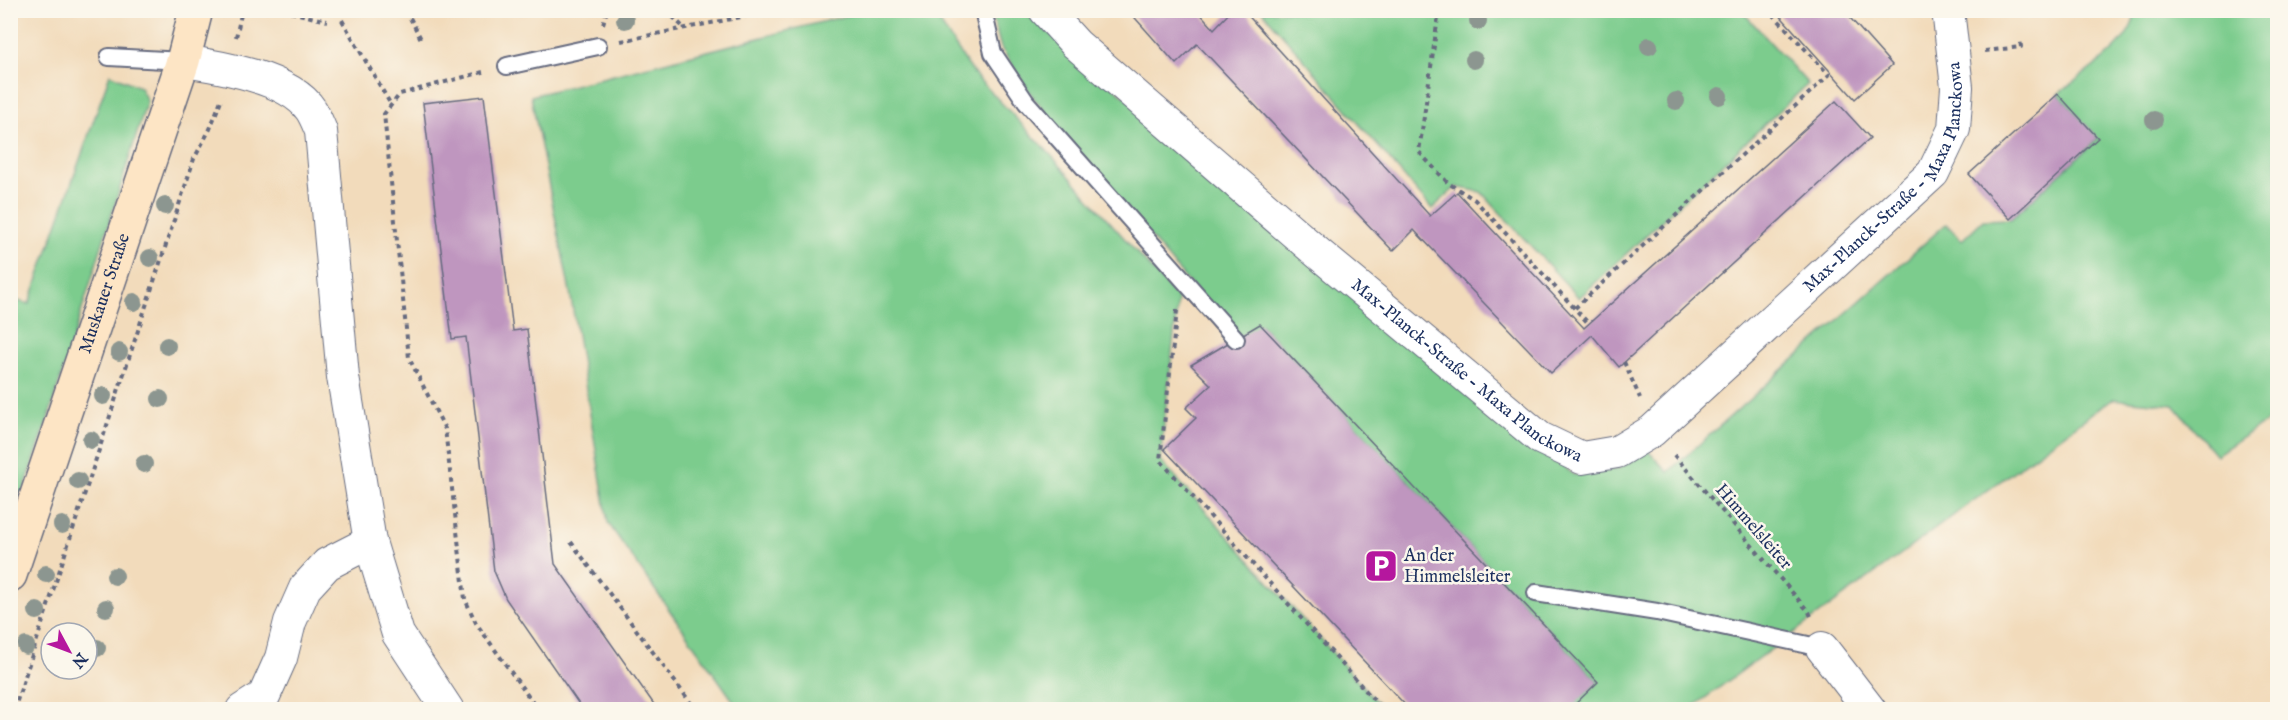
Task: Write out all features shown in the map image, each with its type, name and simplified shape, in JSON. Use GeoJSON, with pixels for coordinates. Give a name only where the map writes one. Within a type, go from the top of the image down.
{"type":"FeatureCollection","features":[{"type":"Feature","properties":{"kind":"street","name":"Muskauer Straße"},"geometry":{"type":"LineString","coordinates":[[10,575],[183,61],[196,10]]}},
{"type":"Feature","properties":{"kind":"street","name":"Max-Planck-Straße - Maxa Planckowa"},"geometry":{"type":"LineString","coordinates":[[1045,10],[1076,44],[1319,254],[1540,438],[1582,458],[1617,452],[1652,431],[1933,173],[1954,129],[1957,87],[1948,10]]}},
{"type":"Feature","properties":{"kind":"street"},"geometry":{"type":"LineString","coordinates":[[183,61],[229,68],[262,78],[290,93],[310,108],[321,131],[343,377],[370,542],[398,634],[448,710]]}},
{"type":"Feature","properties":{"kind":"street"},"geometry":{"type":"LineString","coordinates":[[242,710],[264,696],[281,657],[290,622],[305,588],[327,564],[370,542]]}},
{"type":"Feature","properties":{"kind":"street"},"geometry":{"type":"LineString","coordinates":[[1822,648],[1870,710]]}},
{"type":"Feature","properties":{"kind":"lane"},"geometry":{"type":"LineString","coordinates":[[982,10],[993,53],[1026,102],[1236,339]]}},
{"type":"Feature","properties":{"kind":"lane"},"geometry":{"type":"LineString","coordinates":[[507,66],[598,46]]}},
{"type":"Feature","properties":{"kind":"lane"},"geometry":{"type":"LineString","coordinates":[[109,57],[183,61]]}},
{"type":"Feature","properties":{"kind":"lane"},"geometry":{"type":"LineString","coordinates":[[1536,593],[1657,612],[1822,648]]}},
{"type":"Feature","properties":{"kind":"path"},"geometry":{"type":"LineString","coordinates":[[14,710],[194,159],[221,102],[242,10]]}},
{"type":"Feature","properties":{"kind":"path"},"geometry":{"type":"LineString","coordinates":[[282,10],[327,21]]}},
{"type":"Feature","properties":{"kind":"path"},"geometry":{"type":"LineString","coordinates":[[406,10],[422,41]]}},
{"type":"Feature","properties":{"kind":"path"},"geometry":{"type":"LineString","coordinates":[[666,10],[683,27]]}},
{"type":"Feature","properties":{"kind":"path"},"geometry":{"type":"LineString","coordinates":[[598,46],[776,10]]}},
{"type":"Feature","properties":{"kind":"path"},"geometry":{"type":"LineString","coordinates":[[1439,10],[1419,152],[1448,183],[1475,200],[1589,324]]}},
{"type":"Feature","properties":{"kind":"path"},"geometry":{"type":"LineString","coordinates":[[1575,308],[1829,75],[1768,10]]}},
{"type":"Feature","properties":{"kind":"path"},"geometry":{"type":"LineString","coordinates":[[342,20],[392,105]]}},
{"type":"Feature","properties":{"kind":"path"},"geometry":{"type":"LineString","coordinates":[[1953,54],[2021,47],[2020,39]]}},
{"type":"Feature","properties":{"kind":"path"},"geometry":{"type":"LineString","coordinates":[[507,66],[400,94],[384,114],[409,358],[445,429],[465,599],[476,623],[538,710]]}},
{"type":"Feature","properties":{"kind":"path"},"geometry":{"type":"LineString","coordinates":[[1178,299],[1160,460],[1383,710]]}},
{"type":"Feature","properties":{"kind":"path"},"geometry":{"type":"LineString","coordinates":[[1624,362],[1635,384]]}},
{"type":"Feature","properties":{"kind":"path","name":"Himmelsleiter"},"geometry":{"type":"LineString","coordinates":[[1652,431],[1809,612],[1822,648]]}},
{"type":"Feature","properties":{"kind":"path"},"geometry":{"type":"LineString","coordinates":[[571,542],[696,710]]}},
{"type":"Feature","properties":{"kind":"green space"},"geometry":{"type":"Polygon","coordinates":[[[869,10],[932,11],[974,74],[1050,154],[1178,299],[1160,460],[1383,709],[739,709],[608,523],[570,292],[531,96],[869,10]]]}},
{"type":"Feature","properties":{"kind":"green space"},"geometry":{"type":"Polygon","coordinates":[[[991,11],[1023,11],[1574,475],[1618,469],[1648,451],[1668,472],[1946,224],[1962,240],[1983,220],[2011,219],[2098,139],[2058,94],[2117,46],[2133,23],[2135,11],[2277,11],[2277,414],[2216,455],[2174,405],[2112,399],[1690,709],[1569,709],[1598,682],[1261,325],[1236,339],[1033,97],[1001,48],[991,11]]]}},
{"type":"Feature","properties":{"kind":"green space"},"geometry":{"type":"Polygon","coordinates":[[[1262,11],[1742,11],[1808,84],[1579,298],[1481,192],[1456,187],[1432,209],[1262,11]]]}},
{"type":"Feature","properties":{"kind":"green space"},"geometry":{"type":"Polygon","coordinates":[[[110,74],[140,87],[147,101],[47,422],[11,528],[11,299],[29,304],[110,74]]]}},
{"type":"Feature","properties":{"kind":"building"},"geometry":{"type":"Polygon","coordinates":[[[1128,10],[1197,10],[1214,29],[1232,10],[1243,10],[1430,216],[1457,192],[1584,328],[1836,101],[1870,138],[1619,367],[1592,335],[1551,373],[1414,230],[1393,251],[1197,44],[1176,64],[1128,10]]]}},
{"type":"Feature","properties":{"kind":"building"},"geometry":{"type":"Polygon","coordinates":[[[1775,10],[1843,10],[1892,65],[1855,99],[1775,10]]]}},
{"type":"Feature","properties":{"kind":"building"},"geometry":{"type":"Polygon","coordinates":[[[2058,94],[2098,138],[2010,219],[1969,174],[2058,94]]]}},
{"type":"Feature","properties":{"kind":"building"},"geometry":{"type":"Polygon","coordinates":[[[484,96],[513,331],[527,329],[555,564],[658,710],[583,710],[506,599],[494,571],[466,337],[452,339],[423,103],[484,96]]]}},
{"type":"Feature","properties":{"kind":"building","name":"An der Himmelsleiter"},"geometry":{"type":"Polygon","coordinates":[[[1260,324],[1598,682],[1569,710],[1410,710],[1164,449],[1196,418],[1186,408],[1211,385],[1191,365],[1260,324]]]}},
{"type":"Feature","properties":{"kind":"place","name":"An der Himmelsleiter"},"geometry":{"type":"Point","coordinates":[1381,566]}}]}
